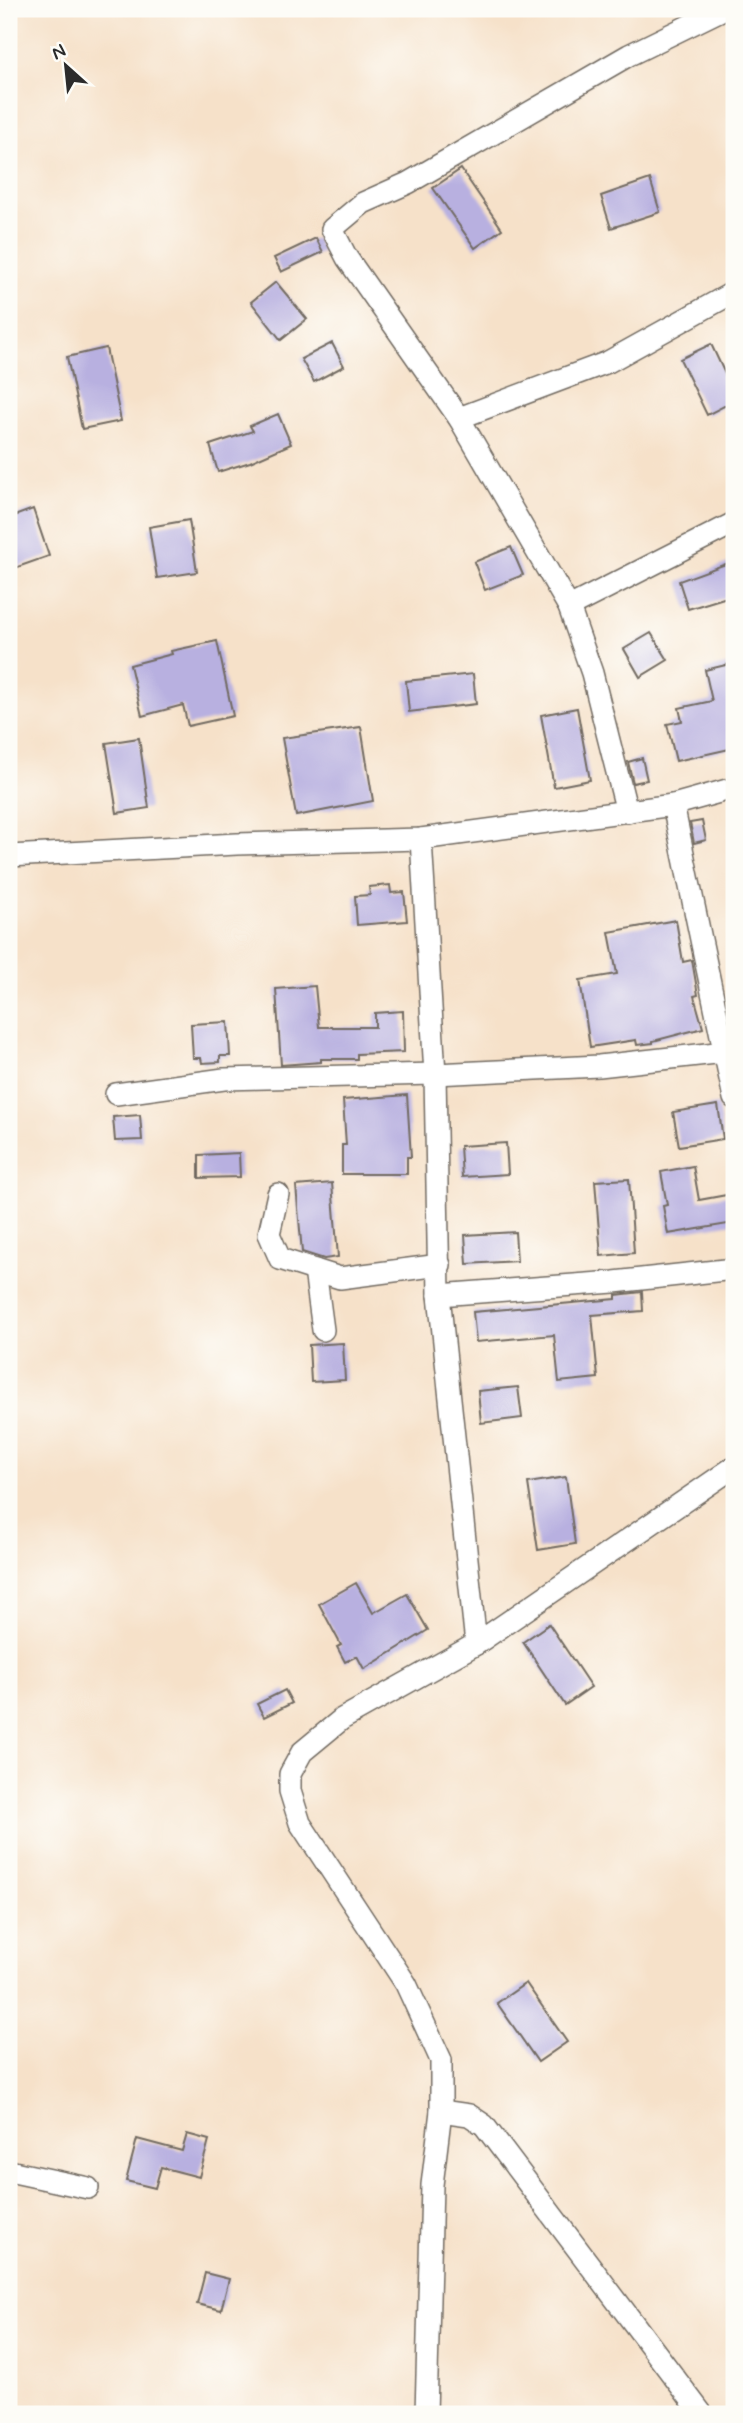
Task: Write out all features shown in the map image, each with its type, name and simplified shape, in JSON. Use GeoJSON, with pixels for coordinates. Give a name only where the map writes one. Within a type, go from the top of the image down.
{"type":"FeatureCollection","features":[{"type":"Feature","properties":{"kind":"street"},"geometry":{"type":"LineString","coordinates":[[627,812],[592,674],[569,607],[458,418],[347,258],[332,229],[363,203],[408,183],[629,55],[723,9]]}},
{"type":"Feature","properties":{"kind":"street"},"geometry":{"type":"LineString","coordinates":[[458,418],[608,362],[734,292]]}},
{"type":"Feature","properties":{"kind":"street"},"geometry":{"type":"LineString","coordinates":[[569,607],[734,523]]}},
{"type":"Feature","properties":{"kind":"street"},"geometry":{"type":"LineString","coordinates":[[9,856],[237,844],[421,839],[673,805],[734,788]]}},
{"type":"Feature","properties":{"kind":"street"},"geometry":{"type":"LineString","coordinates":[[673,805],[734,1098]]}},
{"type":"Feature","properties":{"kind":"street"},"geometry":{"type":"LineString","coordinates":[[421,839],[435,1074],[439,1295],[476,1644]]}},
{"type":"Feature","properties":{"kind":"street"},"geometry":{"type":"LineString","coordinates":[[116,1094],[224,1079],[435,1074],[599,1066],[725,1052]]}},
{"type":"Feature","properties":{"kind":"street"},"geometry":{"type":"LineString","coordinates":[[278,1194],[269,1234],[280,1259],[340,1278],[440,1265]]}},
{"type":"Feature","properties":{"kind":"street"},"geometry":{"type":"LineString","coordinates":[[439,1295],[614,1282],[734,1269]]}},
{"type":"Feature","properties":{"kind":"street"},"geometry":{"type":"LineString","coordinates":[[315,1270],[323,1330]]}},
{"type":"Feature","properties":{"kind":"street"},"geometry":{"type":"LineString","coordinates":[[426,2414],[432,2185],[441,2111],[441,2060],[406,1984],[300,1823],[290,1791],[290,1774],[302,1752],[342,1719],[476,1644],[734,1467]]}},
{"type":"Feature","properties":{"kind":"street"},"geometry":{"type":"LineString","coordinates":[[441,2111],[469,2115],[484,2125],[702,2414]]}},
{"type":"Feature","properties":{"kind":"street"},"geometry":{"type":"LineString","coordinates":[[9,2171],[88,2188]]}},
{"type":"Feature","properties":{"kind":"building"},"geometry":{"type":"Polygon","coordinates":[[[461,169],[502,229],[475,248],[433,188],[461,169]]]}},
{"type":"Feature","properties":{"kind":"building"},"geometry":{"type":"Polygon","coordinates":[[[650,179],[660,212],[611,228],[601,196],[650,179]]]}},
{"type":"Feature","properties":{"kind":"building"},"geometry":{"type":"Polygon","coordinates":[[[316,238],[323,252],[281,272],[274,258],[316,238]]]}},
{"type":"Feature","properties":{"kind":"building"},"geometry":{"type":"Polygon","coordinates":[[[276,282],[307,319],[281,340],[251,302],[276,282]]]}},
{"type":"Feature","properties":{"kind":"building"},"geometry":{"type":"Polygon","coordinates":[[[332,343],[344,366],[314,382],[301,359],[332,343]]]}},
{"type":"Feature","properties":{"kind":"building"},"geometry":{"type":"Polygon","coordinates":[[[711,344],[734,393],[734,401],[707,415],[680,359],[711,344]]]}},
{"type":"Feature","properties":{"kind":"building"},"geometry":{"type":"Polygon","coordinates":[[[106,348],[121,421],[82,429],[67,357],[106,348]]]}},
{"type":"Feature","properties":{"kind":"building"},"geometry":{"type":"Polygon","coordinates":[[[278,414],[291,444],[250,462],[218,472],[210,445],[253,431],[250,426],[278,414]]]}},
{"type":"Feature","properties":{"kind":"building"},"geometry":{"type":"Polygon","coordinates":[[[33,509],[49,556],[9,570],[9,518],[33,509]]]}},
{"type":"Feature","properties":{"kind":"building"},"geometry":{"type":"Polygon","coordinates":[[[189,520],[197,572],[157,578],[149,527],[189,520]]]}},
{"type":"Feature","properties":{"kind":"building"},"geometry":{"type":"Polygon","coordinates":[[[511,547],[523,575],[485,590],[474,562],[511,547]]]}},
{"type":"Feature","properties":{"kind":"building"},"geometry":{"type":"Polygon","coordinates":[[[734,561],[734,608],[730,608],[727,597],[688,609],[679,581],[734,561]]]}},
{"type":"Feature","properties":{"kind":"building"},"geometry":{"type":"Polygon","coordinates":[[[651,633],[668,660],[640,677],[624,649],[651,633]]]}},
{"type":"Feature","properties":{"kind":"building"},"geometry":{"type":"Polygon","coordinates":[[[217,641],[233,716],[188,726],[183,705],[142,716],[130,665],[172,654],[171,651],[217,641]]]}},
{"type":"Feature","properties":{"kind":"building"},"geometry":{"type":"Polygon","coordinates":[[[734,663],[734,748],[676,761],[667,724],[682,721],[679,708],[712,701],[705,670],[734,663]]]}},
{"type":"Feature","properties":{"kind":"building"},"geometry":{"type":"Polygon","coordinates":[[[473,674],[476,704],[409,712],[406,681],[473,674]]]}},
{"type":"Feature","properties":{"kind":"building"},"geometry":{"type":"Polygon","coordinates":[[[577,708],[590,780],[554,787],[541,715],[577,708]]]}},
{"type":"Feature","properties":{"kind":"building"},"geometry":{"type":"Polygon","coordinates":[[[361,727],[373,801],[296,816],[282,738],[361,727]]]}},
{"type":"Feature","properties":{"kind":"building"},"geometry":{"type":"Polygon","coordinates":[[[139,738],[149,808],[117,813],[106,743],[139,738]]]}},
{"type":"Feature","properties":{"kind":"building"},"geometry":{"type":"Polygon","coordinates":[[[642,758],[647,780],[633,783],[628,762],[642,758]]]}},
{"type":"Feature","properties":{"kind":"building"},"geometry":{"type":"Polygon","coordinates":[[[702,821],[706,840],[694,843],[690,823],[702,821]]]}},
{"type":"Feature","properties":{"kind":"building"},"geometry":{"type":"Polygon","coordinates":[[[390,885],[391,893],[404,892],[407,921],[357,925],[355,896],[370,895],[369,887],[390,885]]]}},
{"type":"Feature","properties":{"kind":"building"},"geometry":{"type":"Polygon","coordinates":[[[676,920],[683,962],[692,960],[698,995],[694,996],[703,1028],[653,1043],[637,1045],[636,1040],[590,1047],[580,980],[617,974],[609,932],[676,920]]]}},
{"type":"Feature","properties":{"kind":"building"},"geometry":{"type":"Polygon","coordinates":[[[315,986],[319,1027],[375,1027],[375,1013],[403,1011],[404,1052],[357,1054],[357,1059],[321,1059],[321,1062],[281,1065],[276,989],[315,986]]]}},
{"type":"Feature","properties":{"kind":"building"},"geometry":{"type":"Polygon","coordinates":[[[228,1022],[230,1056],[220,1056],[220,1062],[202,1063],[201,1058],[193,1058],[191,1024],[228,1022]]]}},
{"type":"Feature","properties":{"kind":"building"},"geometry":{"type":"Polygon","coordinates":[[[407,1095],[411,1157],[407,1157],[407,1174],[342,1174],[342,1145],[346,1145],[343,1100],[407,1095]]]}},
{"type":"Feature","properties":{"kind":"building"},"geometry":{"type":"Polygon","coordinates":[[[718,1105],[723,1139],[679,1146],[673,1112],[718,1105]]]}},
{"type":"Feature","properties":{"kind":"building"},"geometry":{"type":"Polygon","coordinates":[[[140,1115],[142,1140],[115,1141],[113,1117],[140,1115]]]}},
{"type":"Feature","properties":{"kind":"building"},"geometry":{"type":"Polygon","coordinates":[[[506,1143],[508,1174],[462,1177],[460,1146],[506,1143]]]}},
{"type":"Feature","properties":{"kind":"building"},"geometry":{"type":"Polygon","coordinates":[[[239,1153],[240,1177],[199,1178],[199,1155],[239,1153]]]}},
{"type":"Feature","properties":{"kind":"building"},"geometry":{"type":"Polygon","coordinates":[[[693,1166],[699,1200],[732,1194],[734,1223],[668,1234],[663,1206],[667,1205],[661,1172],[693,1166]]]}},
{"type":"Feature","properties":{"kind":"building"},"geometry":{"type":"Polygon","coordinates":[[[629,1179],[634,1253],[601,1256],[595,1181],[629,1179]]]}},
{"type":"Feature","properties":{"kind":"building"},"geometry":{"type":"Polygon","coordinates":[[[332,1183],[338,1257],[324,1259],[302,1252],[296,1186],[332,1183]]]}},
{"type":"Feature","properties":{"kind":"building"},"geometry":{"type":"Polygon","coordinates":[[[515,1232],[517,1261],[467,1264],[465,1235],[515,1232]]]}},
{"type":"Feature","properties":{"kind":"building"},"geometry":{"type":"Polygon","coordinates":[[[642,1292],[643,1311],[592,1315],[598,1378],[559,1382],[554,1335],[476,1342],[473,1312],[616,1299],[616,1295],[642,1292]]]}},
{"type":"Feature","properties":{"kind":"building"},"geometry":{"type":"Polygon","coordinates":[[[343,1343],[345,1380],[311,1382],[309,1345],[343,1343]]]}},
{"type":"Feature","properties":{"kind":"building"},"geometry":{"type":"Polygon","coordinates":[[[518,1387],[522,1418],[481,1423],[478,1391],[518,1387]]]}},
{"type":"Feature","properties":{"kind":"building"},"geometry":{"type":"Polygon","coordinates":[[[566,1477],[575,1544],[538,1550],[528,1483],[566,1477]]]}},
{"type":"Feature","properties":{"kind":"building"},"geometry":{"type":"Polygon","coordinates":[[[356,1583],[373,1613],[407,1594],[428,1630],[364,1669],[357,1656],[345,1662],[337,1647],[341,1645],[319,1604],[356,1583]]]}},
{"type":"Feature","properties":{"kind":"building"},"geometry":{"type":"Polygon","coordinates":[[[549,1624],[591,1687],[565,1705],[523,1642],[549,1624]]]}},
{"type":"Feature","properties":{"kind":"building"},"geometry":{"type":"Polygon","coordinates":[[[285,1690],[292,1703],[264,1717],[257,1704],[285,1690]]]}},
{"type":"Feature","properties":{"kind":"building"},"geometry":{"type":"Polygon","coordinates":[[[526,1983],[567,2042],[538,2062],[497,2003],[526,1983]]]}},
{"type":"Feature","properties":{"kind":"building"},"geometry":{"type":"Polygon","coordinates":[[[187,2134],[209,2140],[199,2177],[161,2167],[155,2188],[126,2181],[137,2139],[182,2151],[187,2134]]]}},
{"type":"Feature","properties":{"kind":"building"},"geometry":{"type":"Polygon","coordinates":[[[205,2273],[229,2279],[221,2310],[197,2304],[205,2273]]]}}]}
